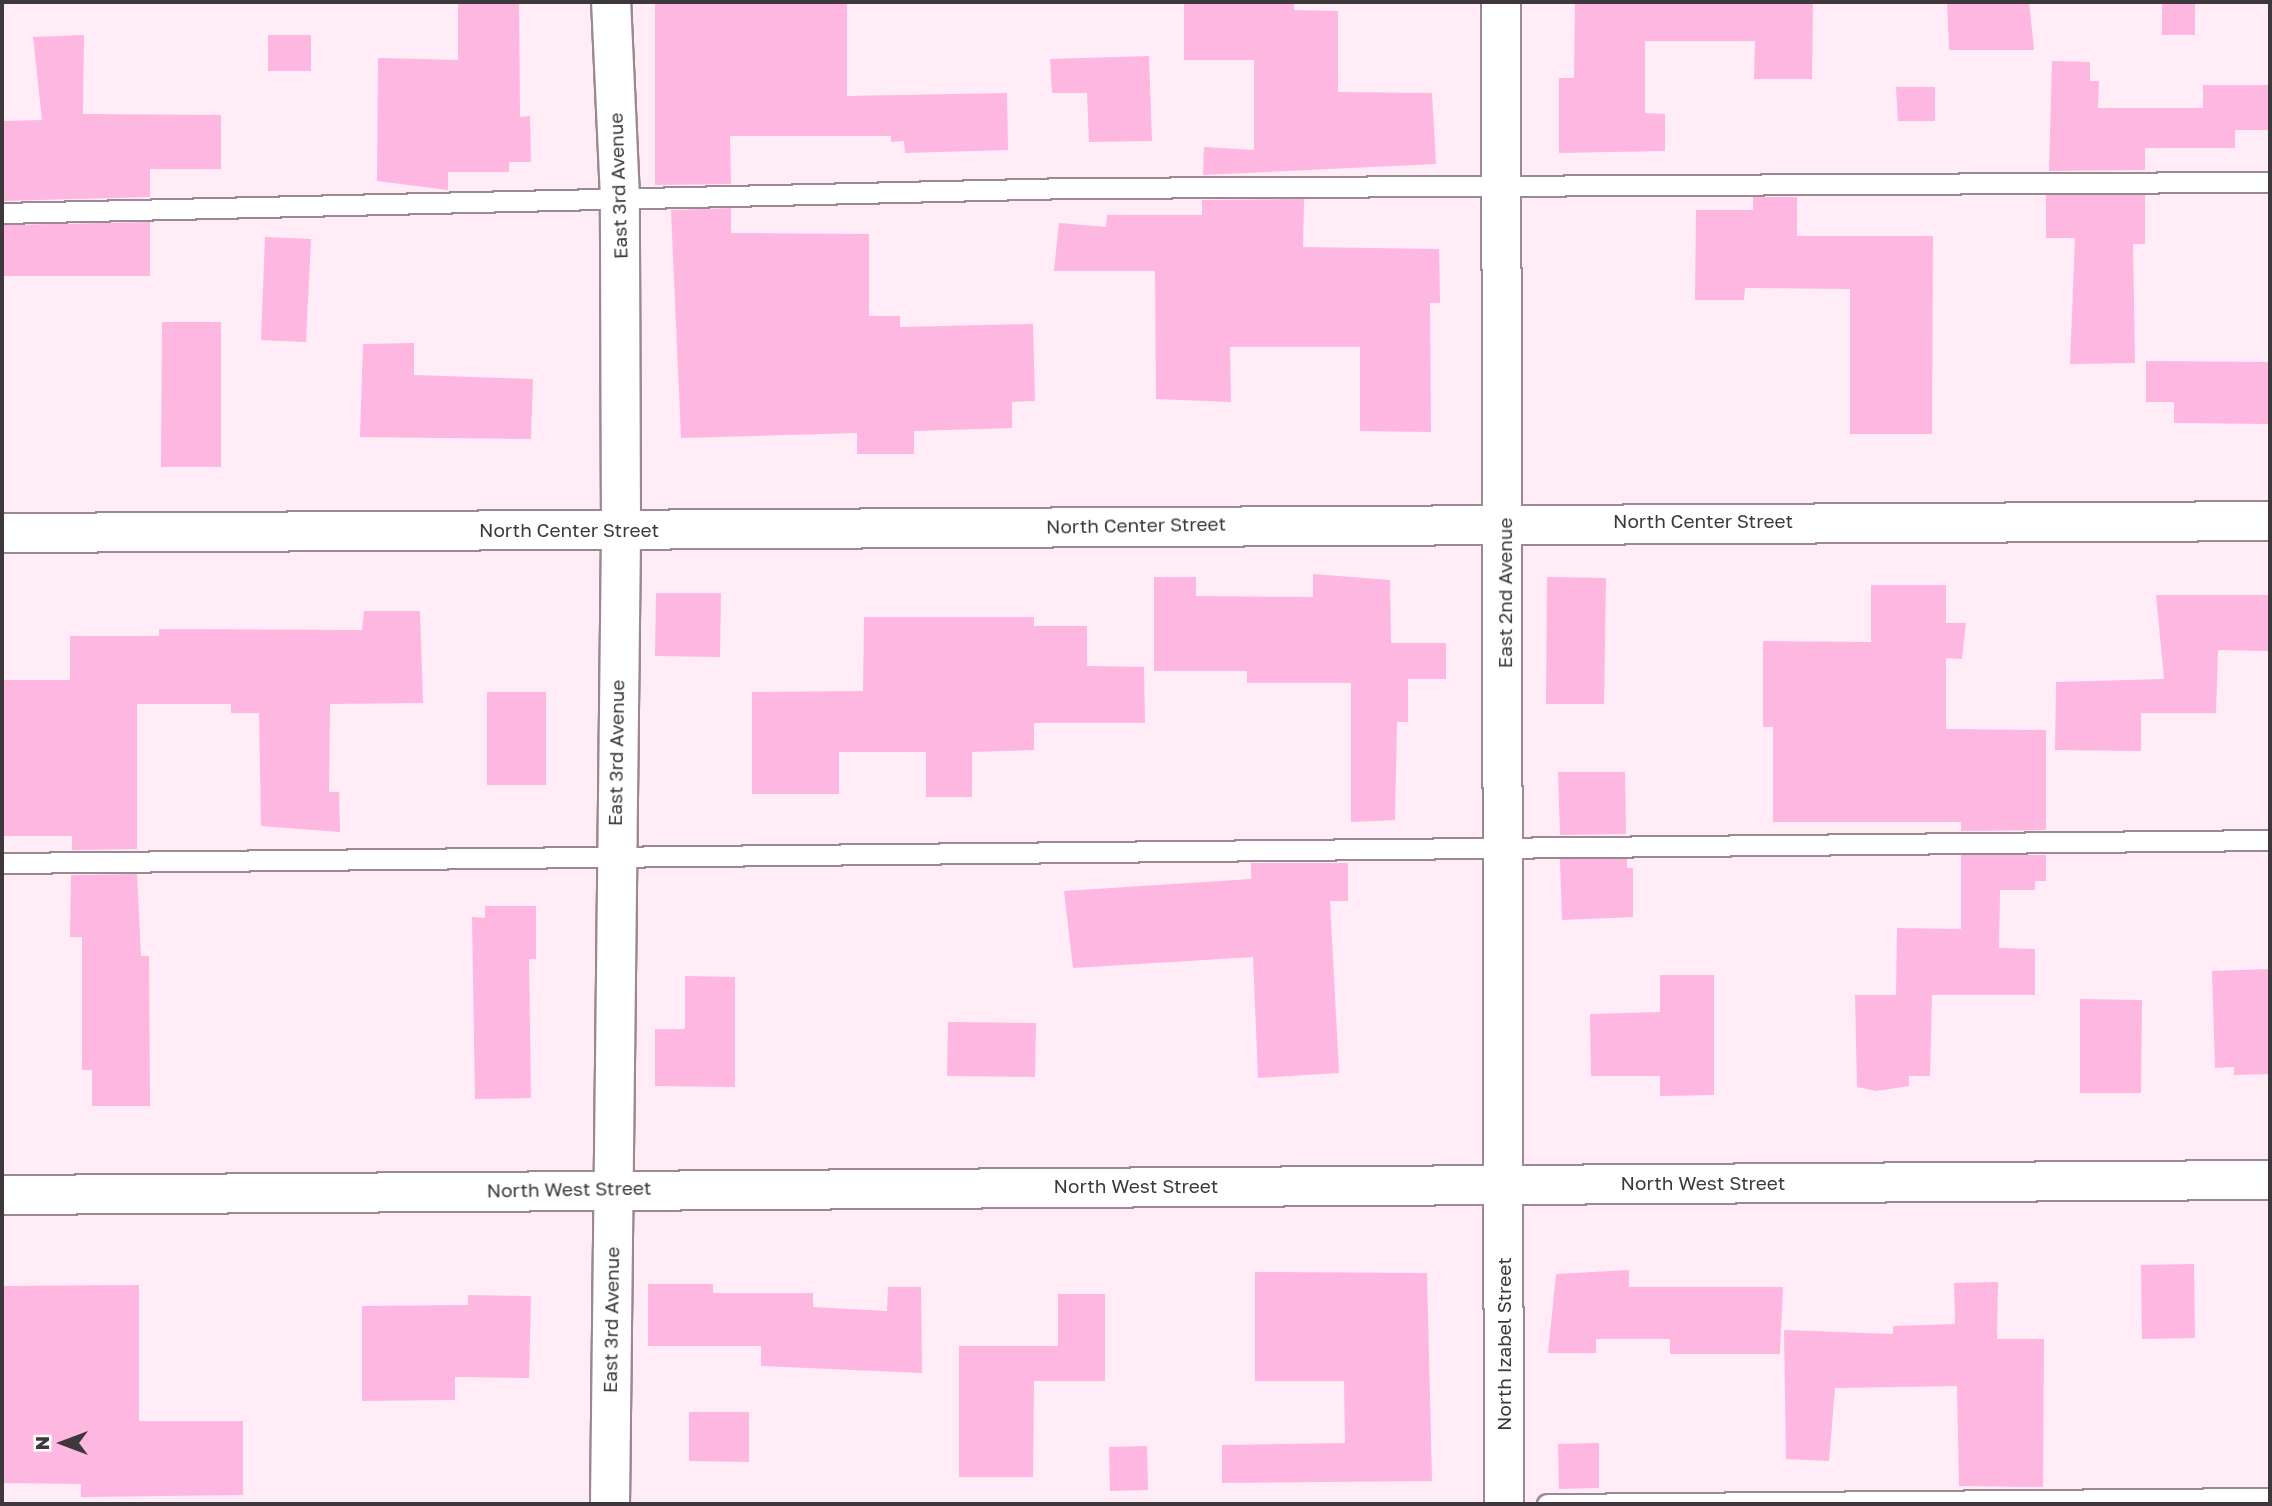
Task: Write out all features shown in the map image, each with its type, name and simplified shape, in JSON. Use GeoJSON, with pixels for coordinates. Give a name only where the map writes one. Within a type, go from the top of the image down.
{"type":"FeatureCollection","features":[{"type":"Feature","properties":{"kind":"street","name":"East 3rd Avenue"},"geometry":{"type":"LineString","coordinates":[[610,1504],[613,855],[621,530],[620,198],[611,2]]}},
{"type":"Feature","properties":{"kind":"street","name":"East 2nd Avenue"},"geometry":{"type":"LineString","coordinates":[[1500,2],[1505,521],[1505,1184]]}},
{"type":"Feature","properties":{"kind":"street","name":"North Center Street"},"geometry":{"type":"LineString","coordinates":[[2,533],[1505,521],[2270,521]]}},
{"type":"Feature","properties":{"kind":"street","name":"North West Street"},"geometry":{"type":"LineString","coordinates":[[2,1195],[612,1188],[2270,1180]]}},
{"type":"Feature","properties":{"kind":"street","name":"North Izabel Street"},"geometry":{"type":"LineString","coordinates":[[1504,1504],[1505,1184]]}},
{"type":"Feature","properties":{"kind":"lane"},"geometry":{"type":"LineString","coordinates":[[2,212],[620,198],[2270,182]]}},
{"type":"Feature","properties":{"kind":"lane"},"geometry":{"type":"LineString","coordinates":[[2,863],[613,855],[1505,851],[2270,840]]}},
{"type":"Feature","properties":{"kind":"lane"},"geometry":{"type":"LineString","coordinates":[[1547,1504],[2270,1498]]}},
{"type":"Feature","properties":{"kind":"building"},"geometry":{"type":"Polygon","coordinates":[[[458,2],[519,2],[520,117],[530,116],[531,162],[509,162],[509,172],[448,172],[448,190],[377,181],[378,58],[458,60],[458,2]]]}},
{"type":"Feature","properties":{"kind":"building"},"geometry":{"type":"Polygon","coordinates":[[[655,2],[847,2],[847,96],[1007,93],[1008,150],[905,153],[904,141],[891,142],[891,136],[730,136],[731,184],[655,185],[655,2]]]}},
{"type":"Feature","properties":{"kind":"building"},"geometry":{"type":"Polygon","coordinates":[[[1184,2],[1294,2],[1294,10],[1338,11],[1338,92],[1432,93],[1436,164],[1203,175],[1204,147],[1254,150],[1254,60],[1184,60],[1184,2]]]}},
{"type":"Feature","properties":{"kind":"building"},"geometry":{"type":"Polygon","coordinates":[[[1575,2],[1813,2],[1812,79],[1754,79],[1755,41],[1645,41],[1645,113],[1665,114],[1665,151],[1559,153],[1559,78],[1574,78],[1575,2]]]}},
{"type":"Feature","properties":{"kind":"building"},"geometry":{"type":"Polygon","coordinates":[[[1947,2],[2029,2],[2034,50],[1949,50],[1947,2]]]}},
{"type":"Feature","properties":{"kind":"building"},"geometry":{"type":"Polygon","coordinates":[[[2162,2],[2195,2],[2195,35],[2162,35],[2162,2]]]}},
{"type":"Feature","properties":{"kind":"building"},"geometry":{"type":"Polygon","coordinates":[[[84,35],[83,114],[221,115],[221,169],[150,169],[150,197],[2,201],[2,121],[42,120],[33,37],[84,35]]]}},
{"type":"Feature","properties":{"kind":"building"},"geometry":{"type":"Polygon","coordinates":[[[268,35],[311,35],[311,71],[268,71],[268,35]]]}},
{"type":"Feature","properties":{"kind":"building"},"geometry":{"type":"Polygon","coordinates":[[[1149,56],[1152,141],[1089,142],[1087,93],[1052,93],[1050,59],[1149,56]]]}},
{"type":"Feature","properties":{"kind":"building"},"geometry":{"type":"Polygon","coordinates":[[[2052,61],[2090,62],[2090,81],[2099,81],[2098,108],[2203,108],[2203,85],[2270,85],[2270,130],[2235,130],[2235,148],[2145,148],[2145,170],[2049,171],[2052,61]]]}},
{"type":"Feature","properties":{"kind":"building"},"geometry":{"type":"Polygon","coordinates":[[[1896,87],[1935,87],[1935,121],[1898,121],[1896,87]]]}},
{"type":"Feature","properties":{"kind":"building"},"geometry":{"type":"Polygon","coordinates":[[[2046,195],[2145,195],[2145,244],[2133,244],[2135,363],[2070,364],[2075,238],[2046,238],[2046,195]]]}},
{"type":"Feature","properties":{"kind":"building"},"geometry":{"type":"Polygon","coordinates":[[[1753,197],[1797,197],[1797,236],[1933,236],[1932,434],[1850,434],[1850,289],[1745,288],[1744,300],[1695,300],[1696,210],[1753,210],[1753,197]]]}},
{"type":"Feature","properties":{"kind":"building"},"geometry":{"type":"Polygon","coordinates":[[[1304,199],[1303,247],[1439,249],[1440,303],[1430,303],[1431,432],[1360,431],[1360,347],[1230,347],[1231,402],[1156,399],[1155,271],[1054,271],[1059,223],[1106,227],[1107,215],[1202,215],[1202,200],[1304,199]]]}},
{"type":"Feature","properties":{"kind":"building"},"geometry":{"type":"Polygon","coordinates":[[[731,208],[731,233],[869,234],[869,316],[900,316],[900,327],[1033,324],[1035,401],[1012,402],[1012,428],[914,431],[914,454],[857,454],[857,433],[681,438],[671,210],[731,208]]]}},
{"type":"Feature","properties":{"kind":"building"},"geometry":{"type":"Polygon","coordinates":[[[150,222],[150,276],[2,276],[2,225],[150,222]]]}},
{"type":"Feature","properties":{"kind":"building"},"geometry":{"type":"Polygon","coordinates":[[[265,237],[311,239],[306,342],[261,340],[265,237]]]}},
{"type":"Feature","properties":{"kind":"building"},"geometry":{"type":"Polygon","coordinates":[[[162,322],[221,322],[221,467],[161,467],[162,322]]]}},
{"type":"Feature","properties":{"kind":"building"},"geometry":{"type":"Polygon","coordinates":[[[414,343],[414,375],[533,379],[531,439],[360,437],[363,344],[414,343]]]}},
{"type":"Feature","properties":{"kind":"building"},"geometry":{"type":"Polygon","coordinates":[[[2146,361],[2270,362],[2270,424],[2174,423],[2174,402],[2146,402],[2146,361]]]}},
{"type":"Feature","properties":{"kind":"building"},"geometry":{"type":"Polygon","coordinates":[[[1313,574],[1390,580],[1391,643],[1446,643],[1446,679],[1408,679],[1408,722],[1397,722],[1395,820],[1351,822],[1351,683],[1247,683],[1247,671],[1154,671],[1154,577],[1196,577],[1196,596],[1313,597],[1313,574]]]}},
{"type":"Feature","properties":{"kind":"building"},"geometry":{"type":"Polygon","coordinates":[[[1547,577],[1606,578],[1604,704],[1546,704],[1547,577]]]}},
{"type":"Feature","properties":{"kind":"building"},"geometry":{"type":"Polygon","coordinates":[[[1871,585],[1946,585],[1946,623],[1966,623],[1962,659],[1946,658],[1946,729],[2046,730],[2046,830],[1961,831],[1961,822],[1773,822],[1773,727],[1763,727],[1763,641],[1871,642],[1871,585]]]}},
{"type":"Feature","properties":{"kind":"building"},"geometry":{"type":"Polygon","coordinates":[[[656,593],[721,593],[720,657],[655,656],[656,593]]]}},
{"type":"Feature","properties":{"kind":"building"},"geometry":{"type":"Polygon","coordinates":[[[2156,595],[2270,595],[2270,651],[2218,650],[2216,713],[2141,713],[2141,751],[2055,750],[2056,682],[2164,679],[2156,595]]]}},
{"type":"Feature","properties":{"kind":"building"},"geometry":{"type":"Polygon","coordinates":[[[364,611],[420,611],[423,703],[330,704],[329,792],[339,792],[340,832],[261,826],[259,713],[231,713],[231,704],[137,704],[137,849],[72,850],[72,836],[2,836],[2,680],[70,680],[70,636],[159,636],[159,629],[362,630],[364,611]]]}},
{"type":"Feature","properties":{"kind":"building"},"geometry":{"type":"Polygon","coordinates":[[[864,617],[1034,617],[1034,626],[1087,626],[1087,666],[1144,667],[1145,723],[1034,723],[1034,750],[972,752],[972,797],[926,797],[926,752],[839,752],[839,794],[752,794],[752,692],[863,691],[864,617]]]}},
{"type":"Feature","properties":{"kind":"building"},"geometry":{"type":"Polygon","coordinates":[[[487,692],[546,692],[546,785],[487,785],[487,692]]]}},
{"type":"Feature","properties":{"kind":"building"},"geometry":{"type":"Polygon","coordinates":[[[1558,772],[1625,772],[1626,834],[1560,835],[1558,772]]]}},
{"type":"Feature","properties":{"kind":"building"},"geometry":{"type":"Polygon","coordinates":[[[1961,855],[2046,855],[2046,881],[2035,881],[2035,890],[2000,890],[1999,948],[2035,949],[2035,995],[1932,995],[1930,1076],[1909,1076],[1909,1086],[1876,1091],[1857,1087],[1855,995],[1896,995],[1897,928],[1961,929],[1961,855]]]}},
{"type":"Feature","properties":{"kind":"building"},"geometry":{"type":"Polygon","coordinates":[[[1560,859],[1627,859],[1627,868],[1633,868],[1633,917],[1562,920],[1560,859]]]}},
{"type":"Feature","properties":{"kind":"building"},"geometry":{"type":"Polygon","coordinates":[[[1251,863],[1348,863],[1348,901],[1330,901],[1339,1073],[1258,1078],[1253,957],[1073,968],[1064,891],[1251,879],[1251,863]]]}},
{"type":"Feature","properties":{"kind":"building"},"geometry":{"type":"Polygon","coordinates":[[[137,874],[141,956],[149,956],[150,1106],[92,1106],[92,1070],[82,1070],[82,937],[70,937],[71,875],[137,874]]]}},
{"type":"Feature","properties":{"kind":"building"},"geometry":{"type":"Polygon","coordinates":[[[485,906],[536,906],[536,959],[529,959],[531,1098],[475,1099],[472,917],[485,918],[485,906]]]}},
{"type":"Feature","properties":{"kind":"building"},"geometry":{"type":"Polygon","coordinates":[[[2270,969],[2270,1074],[2234,1075],[2234,1067],[2215,1068],[2212,971],[2270,969]]]}},
{"type":"Feature","properties":{"kind":"building"},"geometry":{"type":"Polygon","coordinates":[[[1660,975],[1714,975],[1714,1095],[1660,1096],[1660,1076],[1591,1076],[1590,1014],[1660,1012],[1660,975]]]}},
{"type":"Feature","properties":{"kind":"building"},"geometry":{"type":"Polygon","coordinates":[[[685,976],[735,977],[735,1087],[655,1086],[655,1029],[685,1029],[685,976]]]}},
{"type":"Feature","properties":{"kind":"building"},"geometry":{"type":"Polygon","coordinates":[[[2080,999],[2142,1000],[2141,1093],[2080,1093],[2080,999]]]}},
{"type":"Feature","properties":{"kind":"building"},"geometry":{"type":"Polygon","coordinates":[[[948,1022],[1036,1023],[1035,1077],[947,1076],[948,1022]]]}},
{"type":"Feature","properties":{"kind":"building"},"geometry":{"type":"Polygon","coordinates":[[[2194,1264],[2195,1338],[2142,1339],[2141,1265],[2194,1264]]]}},
{"type":"Feature","properties":{"kind":"building"},"geometry":{"type":"Polygon","coordinates":[[[1629,1270],[1629,1287],[1783,1287],[1780,1354],[1670,1354],[1670,1339],[1596,1339],[1596,1353],[1548,1353],[1556,1274],[1629,1270]]]}},
{"type":"Feature","properties":{"kind":"building"},"geometry":{"type":"Polygon","coordinates":[[[1255,1272],[1427,1273],[1432,1481],[1222,1483],[1222,1445],[1345,1443],[1344,1381],[1255,1381],[1255,1272]]]}},
{"type":"Feature","properties":{"kind":"building"},"geometry":{"type":"Polygon","coordinates":[[[1998,1282],[1997,1339],[2044,1339],[2043,1487],[1959,1486],[1957,1386],[1835,1388],[1829,1461],[1786,1459],[1784,1330],[1893,1334],[1893,1326],[1955,1324],[1954,1283],[1998,1282]]]}},
{"type":"Feature","properties":{"kind":"building"},"geometry":{"type":"Polygon","coordinates":[[[648,1284],[713,1284],[713,1293],[813,1293],[813,1307],[887,1311],[888,1287],[921,1287],[922,1373],[761,1366],[761,1346],[648,1346],[648,1284]]]}},
{"type":"Feature","properties":{"kind":"building"},"geometry":{"type":"Polygon","coordinates":[[[139,1285],[139,1421],[243,1421],[243,1495],[81,1497],[81,1484],[2,1483],[2,1286],[139,1285]]]}},
{"type":"Feature","properties":{"kind":"building"},"geometry":{"type":"Polygon","coordinates":[[[1058,1294],[1105,1294],[1105,1381],[1034,1381],[1033,1477],[959,1477],[959,1346],[1058,1346],[1058,1294]]]}},
{"type":"Feature","properties":{"kind":"building"},"geometry":{"type":"Polygon","coordinates":[[[468,1295],[531,1296],[529,1378],[455,1377],[455,1400],[362,1401],[362,1306],[468,1305],[468,1295]]]}},
{"type":"Feature","properties":{"kind":"building"},"geometry":{"type":"Polygon","coordinates":[[[689,1412],[749,1412],[749,1462],[689,1461],[689,1412]]]}},
{"type":"Feature","properties":{"kind":"building"},"geometry":{"type":"Polygon","coordinates":[[[1599,1443],[1599,1488],[1559,1489],[1558,1444],[1599,1443]]]}},
{"type":"Feature","properties":{"kind":"building"},"geometry":{"type":"Polygon","coordinates":[[[1147,1446],[1148,1490],[1110,1491],[1109,1447],[1147,1446]]]}}]}
